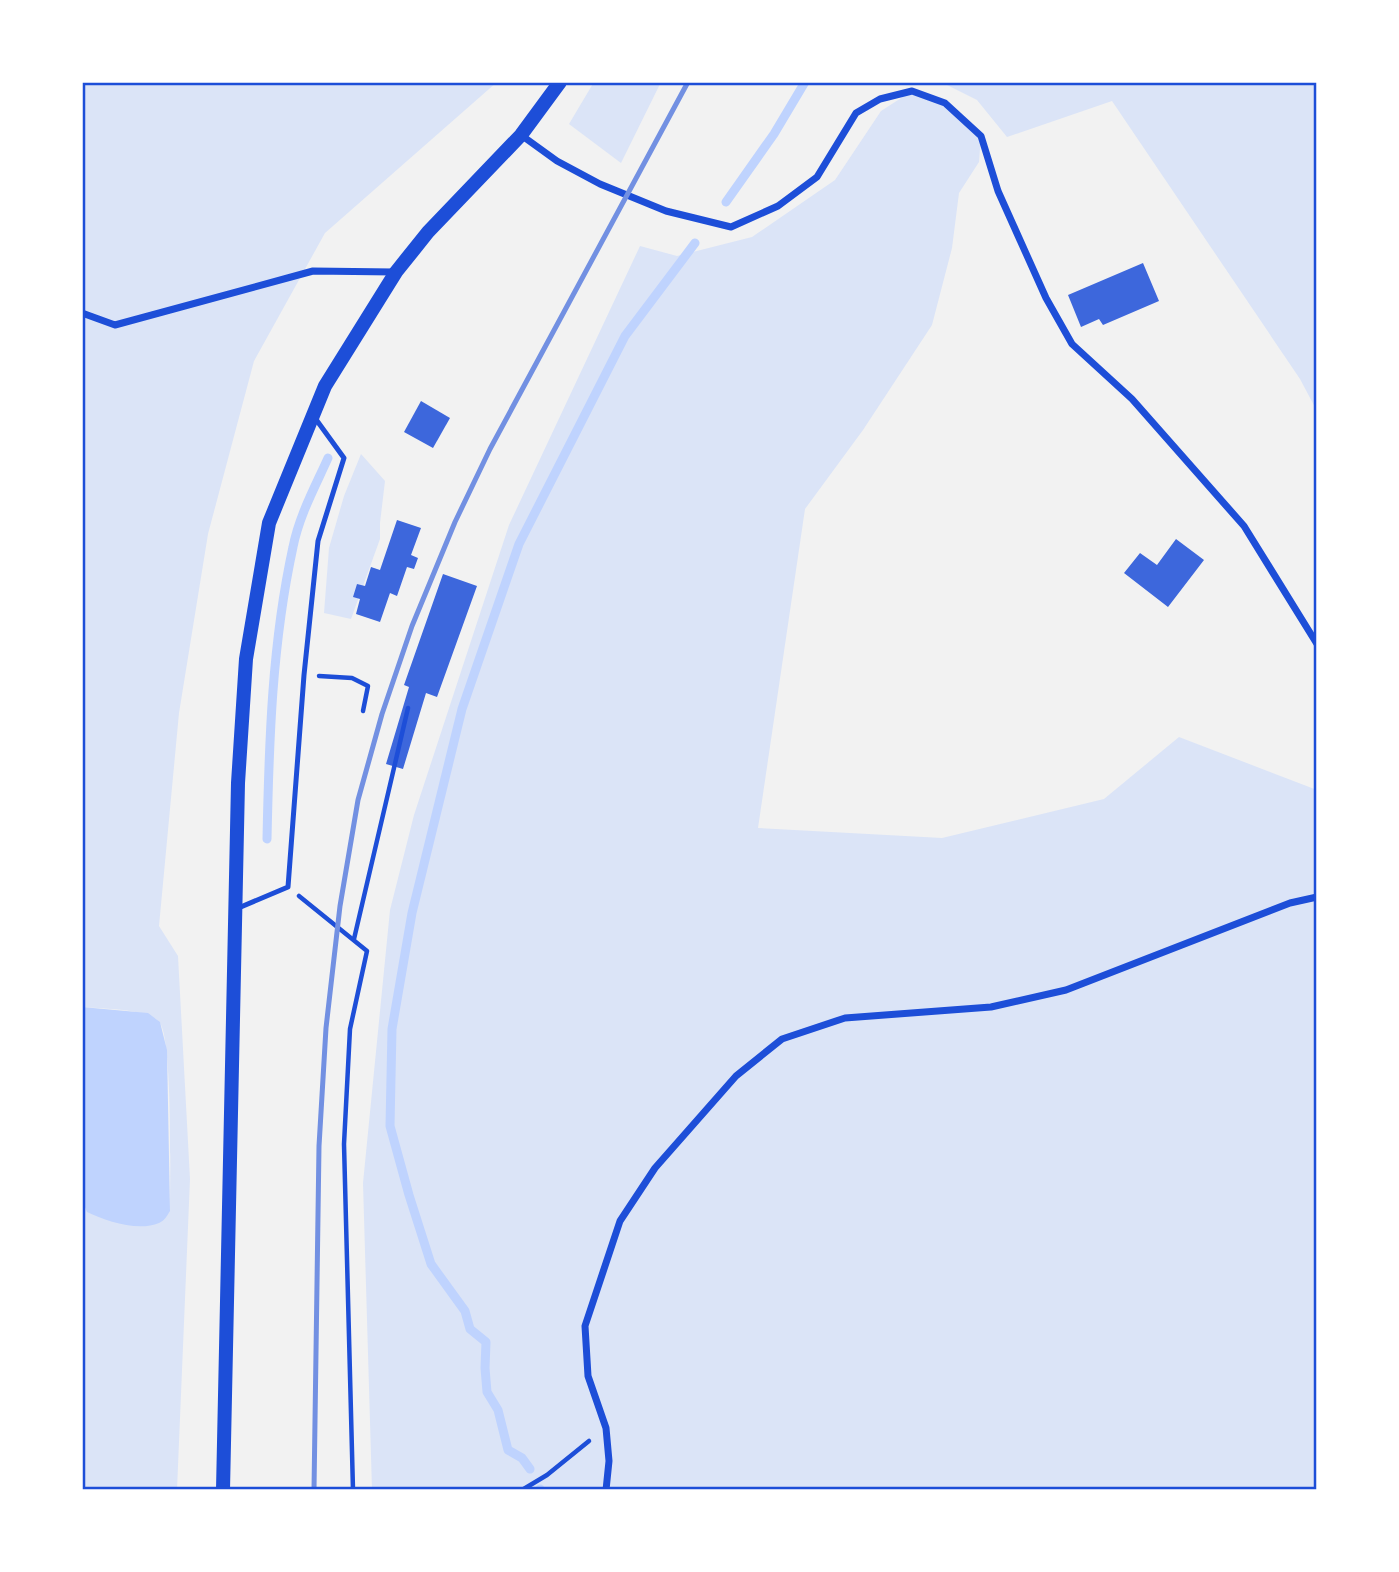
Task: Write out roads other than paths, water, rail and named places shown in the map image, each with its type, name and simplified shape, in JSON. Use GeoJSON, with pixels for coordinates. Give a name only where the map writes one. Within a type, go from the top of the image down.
{"type":"FeatureCollection","features":[{"type":"Feature","properties":{"kind":"main road"},"geometry":{"type":"LineString","coordinates":[[223,1490],[238,783],[246,659],[269,523],[325,386],[396,272],[428,232],[520,135],[559,82]]}},
{"type":"Feature","properties":{"kind":"street"},"geometry":{"type":"LineString","coordinates":[[520,135],[557,161],[600,184],[666,211],[731,227],[778,206],[817,177],[856,113],[880,99],[912,91],[945,103],[981,136],[998,191],[1046,298],[1072,344],[1132,399],[1244,526],[1317,644]]}},
{"type":"Feature","properties":{"kind":"street"},"geometry":{"type":"LineString","coordinates":[[82,313],[115,325],[313,271],[396,272]]}},
{"type":"Feature","properties":{"kind":"street"},"geometry":{"type":"LineString","coordinates":[[606,1490],[609,1461],[606,1428],[588,1376],[585,1326],[620,1221],[655,1168],[736,1076],[782,1038],[845,1018],[991,1007],[1066,990],[1290,903],[1317,897]]}},
{"type":"Feature","properties":{"kind":"lane"},"geometry":{"type":"LineString","coordinates":[[235,909],[288,887],[304,675],[318,541],[344,458],[313,415]]}},
{"type":"Feature","properties":{"kind":"water"},"geometry":{"type":"Polygon","coordinates":[[[82,1007],[148,1013],[160,1022],[167,1050],[170,1211],[159,1223],[132,1226],[113,1222],[87,1212],[82,1200],[82,1007]]]}},
{"type":"Feature","properties":{"kind":"waterway"},"geometry":{"type":"LineString","coordinates":[[726,202],[774,134],[805,82]]}},
{"type":"Feature","properties":{"kind":"waterway"},"geometry":{"type":"LineString","coordinates":[[530,1469],[522,1458],[508,1450],[498,1410],[487,1392],[486,1342],[470,1329],[465,1311],[431,1264],[409,1195],[390,1126],[392,1029],[412,913],[462,709],[519,544],[625,336],[695,243]]}},
{"type":"Feature","properties":{"kind":"waterway"},"geometry":{"type":"LineString","coordinates":[[267,839],[273,692],[280,619],[299,524],[328,458]]}},
{"type":"Feature","properties":{"kind":"railway"},"geometry":{"type":"LineString","coordinates":[[314,1490],[319,1146],[326,1028],[340,906],[358,800],[382,714],[412,626],[455,522],[490,449],[688,82]]}}]}
